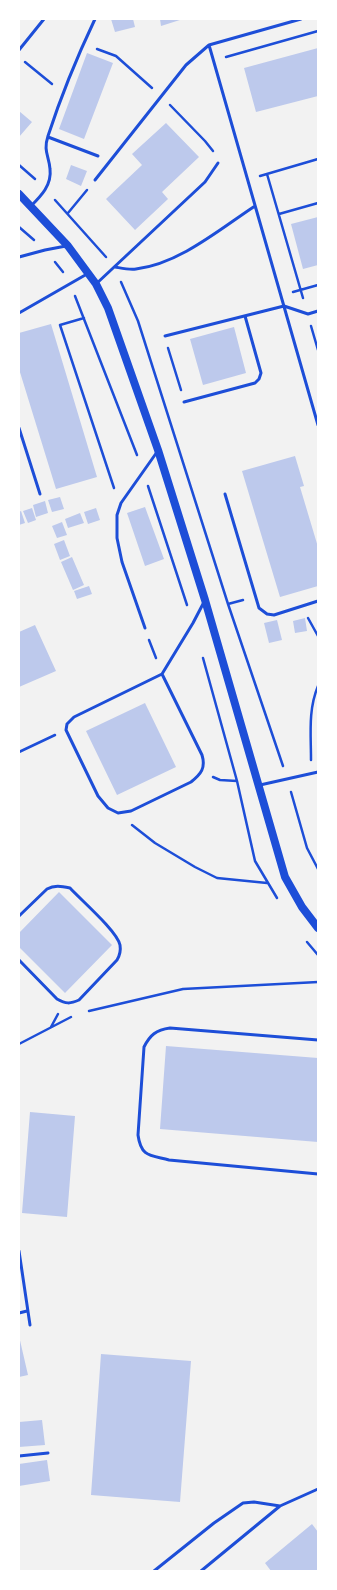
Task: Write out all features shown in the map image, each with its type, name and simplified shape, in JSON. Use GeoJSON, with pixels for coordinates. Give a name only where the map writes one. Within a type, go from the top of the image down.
{"type":"FeatureCollection","features":[{"type":"Feature","properties":{"kind":"main road"},"geometry":{"type":"LineString","coordinates":[[19,194],[68,246],[96,284],[108,308],[158,450],[205,600],[285,876],[302,907],[318,928]]}},
{"type":"Feature","properties":{"kind":"lane"},"geometry":{"type":"LineString","coordinates":[[19,50],[44,19]]}},
{"type":"Feature","properties":{"kind":"lane"},"geometry":{"type":"LineString","coordinates":[[31,206],[46,190],[49,183],[51,170],[45,150],[48,137],[95,19]]}},
{"type":"Feature","properties":{"kind":"lane"},"geometry":{"type":"LineString","coordinates":[[95,180],[186,65],[209,45],[301,19]]}},
{"type":"Feature","properties":{"kind":"lane"},"geometry":{"type":"LineString","coordinates":[[209,45],[318,425]]}},
{"type":"Feature","properties":{"kind":"lane"},"geometry":{"type":"LineString","coordinates":[[48,137],[98,156]]}},
{"type":"Feature","properties":{"kind":"lane"},"geometry":{"type":"LineString","coordinates":[[96,284],[209,178],[218,163]]}},
{"type":"Feature","properties":{"kind":"lane"},"geometry":{"type":"LineString","coordinates":[[114,267],[135,269],[161,262],[187,251],[255,206]]}},
{"type":"Feature","properties":{"kind":"lane"},"geometry":{"type":"LineString","coordinates":[[19,258],[45,250],[68,246]]}},
{"type":"Feature","properties":{"kind":"lane"},"geometry":{"type":"LineString","coordinates":[[19,313],[88,274]]}},
{"type":"Feature","properties":{"kind":"lane"},"geometry":{"type":"LineString","coordinates":[[165,336],[284,306],[308,314],[318,311]]}},
{"type":"Feature","properties":{"kind":"lane"},"geometry":{"type":"LineString","coordinates":[[184,402],[255,383],[259,379],[261,373],[245,316]]}},
{"type":"Feature","properties":{"kind":"lane"},"geometry":{"type":"LineString","coordinates":[[19,428],[40,494]]}},
{"type":"Feature","properties":{"kind":"lane"},"geometry":{"type":"LineString","coordinates":[[145,628],[122,562],[116,538],[117,515],[122,503],[158,450]]}},
{"type":"Feature","properties":{"kind":"lane"},"geometry":{"type":"LineString","coordinates":[[225,494],[258,608],[267,614],[274,615],[318,601]]}},
{"type":"Feature","properties":{"kind":"lane"},"geometry":{"type":"LineString","coordinates":[[162,674],[202,756],[204,763],[203,770],[191,782],[131,811],[118,814],[108,808],[98,796],[66,730],[67,724],[74,717],[162,674],[205,600]]}},
{"type":"Feature","properties":{"kind":"lane"},"geometry":{"type":"LineString","coordinates":[[258,786],[318,772]]}},
{"type":"Feature","properties":{"kind":"lane"},"geometry":{"type":"LineString","coordinates":[[19,916],[52,886],[70,888],[114,934],[120,944],[120,954],[117,960],[79,1000],[71,1003],[65,1003],[58,999],[19,960]]}},
{"type":"Feature","properties":{"kind":"lane"},"geometry":{"type":"LineString","coordinates":[[318,1040],[170,1028],[159,1030],[149,1037],[144,1047],[138,1135],[140,1147],[146,1155],[169,1160],[318,1174]]}},
{"type":"Feature","properties":{"kind":"lane"},"geometry":{"type":"LineString","coordinates":[[19,1251],[30,1325]]}},
{"type":"Feature","properties":{"kind":"lane"},"geometry":{"type":"LineString","coordinates":[[19,1313],[28,1311]]}},
{"type":"Feature","properties":{"kind":"lane"},"geometry":{"type":"LineString","coordinates":[[19,1456],[48,1453]]}},
{"type":"Feature","properties":{"kind":"lane"},"geometry":{"type":"LineString","coordinates":[[201,1571],[280,1506],[318,1489]]}},
{"type":"Feature","properties":{"kind":"lane"},"geometry":{"type":"LineString","coordinates":[[154,1571],[214,1523],[243,1503],[254,1502],[280,1506]]}},
{"type":"Feature","properties":{"kind":"path"},"geometry":{"type":"LineString","coordinates":[[214,61],[318,31]]}},
{"type":"Feature","properties":{"kind":"path"},"geometry":{"type":"LineString","coordinates":[[84,44],[116,56],[161,96],[205,141],[215,154],[218,163]]}},
{"type":"Feature","properties":{"kind":"path"},"geometry":{"type":"LineString","coordinates":[[19,57],[40,76]]}},
{"type":"Feature","properties":{"kind":"path"},"geometry":{"type":"LineString","coordinates":[[248,180],[318,159]]}},
{"type":"Feature","properties":{"kind":"path"},"geometry":{"type":"LineString","coordinates":[[19,165],[68,213],[114,267],[138,321],[228,604],[287,779]]}},
{"type":"Feature","properties":{"kind":"path"},"geometry":{"type":"LineString","coordinates":[[268,174],[301,290]]}},
{"type":"Feature","properties":{"kind":"path"},"geometry":{"type":"LineString","coordinates":[[68,213],[95,180]]}},
{"type":"Feature","properties":{"kind":"path"},"geometry":{"type":"LineString","coordinates":[[279,214],[318,203]]}},
{"type":"Feature","properties":{"kind":"path"},"geometry":{"type":"LineString","coordinates":[[281,294],[318,285]]}},
{"type":"Feature","properties":{"kind":"path"},"geometry":{"type":"LineString","coordinates":[[84,318],[60,325],[113,485]]}},
{"type":"Feature","properties":{"kind":"path"},"geometry":{"type":"LineString","coordinates":[[165,336],[184,402]]}},
{"type":"Feature","properties":{"kind":"path"},"geometry":{"type":"LineString","coordinates":[[302,606],[318,636]]}},
{"type":"Feature","properties":{"kind":"path"},"geometry":{"type":"LineString","coordinates":[[145,628],[162,674]]}},
{"type":"Feature","properties":{"kind":"path"},"geometry":{"type":"LineString","coordinates":[[312,774],[310,718],[313,699],[318,686]]}},
{"type":"Feature","properties":{"kind":"path"},"geometry":{"type":"LineString","coordinates":[[19,752],[66,730]]}},
{"type":"Feature","properties":{"kind":"path"},"geometry":{"type":"LineString","coordinates":[[203,770],[220,780],[237,780]]}},
{"type":"Feature","properties":{"kind":"path"},"geometry":{"type":"LineString","coordinates":[[296,808],[307,848],[318,869]]}},
{"type":"Feature","properties":{"kind":"path"},"geometry":{"type":"LineString","coordinates":[[118,814],[155,843],[217,878],[267,883]]}},
{"type":"Feature","properties":{"kind":"path"},"geometry":{"type":"LineString","coordinates":[[87,1011],[183,989],[318,982]]}},
{"type":"Feature","properties":{"kind":"path"},"geometry":{"type":"LineString","coordinates":[[19,1044],[74,1016]]}},
{"type":"Feature","properties":{"kind":"building"},"geometry":{"type":"Polygon","coordinates":[[[111,19],[133,19],[135,27],[115,32],[111,19]]]}},
{"type":"Feature","properties":{"kind":"building"},"geometry":{"type":"Polygon","coordinates":[[[160,19],[183,19],[161,26],[160,19]]]}},
{"type":"Feature","properties":{"kind":"building"},"geometry":{"type":"Polygon","coordinates":[[[318,48],[318,96],[256,112],[244,68],[318,48]]]}},
{"type":"Feature","properties":{"kind":"building"},"geometry":{"type":"Polygon","coordinates":[[[87,53],[113,63],[84,139],[59,129],[87,53]]]}},
{"type":"Feature","properties":{"kind":"building"},"geometry":{"type":"Polygon","coordinates":[[[19,111],[32,122],[19,137],[19,111]]]}},
{"type":"Feature","properties":{"kind":"building"},"geometry":{"type":"Polygon","coordinates":[[[166,123],[199,157],[162,192],[168,199],[135,230],[106,199],[142,165],[132,154],[166,123]]]}},
{"type":"Feature","properties":{"kind":"building"},"geometry":{"type":"Polygon","coordinates":[[[71,165],[87,171],[81,186],[66,179],[71,165]]]}},
{"type":"Feature","properties":{"kind":"building"},"geometry":{"type":"Polygon","coordinates":[[[318,217],[318,265],[303,269],[291,224],[318,217]]]}},
{"type":"Feature","properties":{"kind":"building"},"geometry":{"type":"Polygon","coordinates":[[[51,324],[97,477],[56,489],[19,369],[19,333],[51,324]]]}},
{"type":"Feature","properties":{"kind":"building"},"geometry":{"type":"Polygon","coordinates":[[[234,327],[246,373],[203,385],[190,339],[234,327]]]}},
{"type":"Feature","properties":{"kind":"building"},"geometry":{"type":"Polygon","coordinates":[[[295,456],[304,486],[300,487],[318,547],[318,586],[280,597],[242,471],[295,456]]]}},
{"type":"Feature","properties":{"kind":"building"},"geometry":{"type":"Polygon","coordinates":[[[60,497],[64,509],[52,512],[48,500],[60,497]]]}},
{"type":"Feature","properties":{"kind":"building"},"geometry":{"type":"Polygon","coordinates":[[[45,501],[48,513],[36,517],[33,505],[45,501]]]}},
{"type":"Feature","properties":{"kind":"building"},"geometry":{"type":"Polygon","coordinates":[[[145,507],[164,559],[145,566],[127,513],[145,507]]]}},
{"type":"Feature","properties":{"kind":"building"},"geometry":{"type":"Polygon","coordinates":[[[32,508],[36,520],[28,523],[23,511],[32,508]]]}},
{"type":"Feature","properties":{"kind":"building"},"geometry":{"type":"Polygon","coordinates":[[[96,508],[100,520],[88,524],[84,512],[96,508]]]}},
{"type":"Feature","properties":{"kind":"building"},"geometry":{"type":"Polygon","coordinates":[[[21,511],[25,523],[19,525],[19,512],[21,511]]]}},
{"type":"Feature","properties":{"kind":"building"},"geometry":{"type":"Polygon","coordinates":[[[80,513],[84,523],[68,528],[65,519],[80,513]]]}},
{"type":"Feature","properties":{"kind":"building"},"geometry":{"type":"Polygon","coordinates":[[[62,522],[67,535],[57,538],[52,526],[62,522]]]}},
{"type":"Feature","properties":{"kind":"building"},"geometry":{"type":"Polygon","coordinates":[[[64,540],[70,556],[60,560],[54,544],[64,540]]]}},
{"type":"Feature","properties":{"kind":"building"},"geometry":{"type":"Polygon","coordinates":[[[72,557],[84,585],[73,590],[61,562],[72,557]]]}},
{"type":"Feature","properties":{"kind":"building"},"geometry":{"type":"Polygon","coordinates":[[[89,586],[92,594],[77,599],[74,591],[89,586]]]}},
{"type":"Feature","properties":{"kind":"building"},"geometry":{"type":"Polygon","coordinates":[[[305,618],[307,631],[295,633],[293,621],[305,618]]]}},
{"type":"Feature","properties":{"kind":"building"},"geometry":{"type":"Polygon","coordinates":[[[277,620],[282,640],[269,643],[264,623],[277,620]]]}},
{"type":"Feature","properties":{"kind":"building"},"geometry":{"type":"Polygon","coordinates":[[[35,625],[56,671],[19,687],[19,632],[35,625]]]}},
{"type":"Feature","properties":{"kind":"building"},"geometry":{"type":"Polygon","coordinates":[[[145,703],[176,767],[117,795],[86,731],[145,703]]]}},
{"type":"Feature","properties":{"kind":"building"},"geometry":{"type":"Polygon","coordinates":[[[59,892],[112,945],[65,993],[19,947],[19,933],[59,892]]]}},
{"type":"Feature","properties":{"kind":"building"},"geometry":{"type":"Polygon","coordinates":[[[166,1046],[318,1058],[318,1142],[160,1129],[166,1046]]]}},
{"type":"Feature","properties":{"kind":"building"},"geometry":{"type":"Polygon","coordinates":[[[30,1112],[75,1116],[67,1217],[22,1213],[30,1112]]]}},
{"type":"Feature","properties":{"kind":"building"},"geometry":{"type":"Polygon","coordinates":[[[19,1336],[28,1375],[19,1377],[19,1336]]]}},
{"type":"Feature","properties":{"kind":"building"},"geometry":{"type":"Polygon","coordinates":[[[101,1354],[191,1361],[180,1502],[91,1495],[101,1354]]]}},
{"type":"Feature","properties":{"kind":"building"},"geometry":{"type":"Polygon","coordinates":[[[42,1420],[45,1445],[19,1447],[19,1422],[42,1420]]]}},
{"type":"Feature","properties":{"kind":"building"},"geometry":{"type":"Polygon","coordinates":[[[47,1460],[50,1481],[19,1486],[19,1464],[47,1460]]]}},
{"type":"Feature","properties":{"kind":"building"},"geometry":{"type":"Polygon","coordinates":[[[312,1524],[318,1532],[318,1571],[271,1571],[265,1563],[312,1524]]]}}]}
